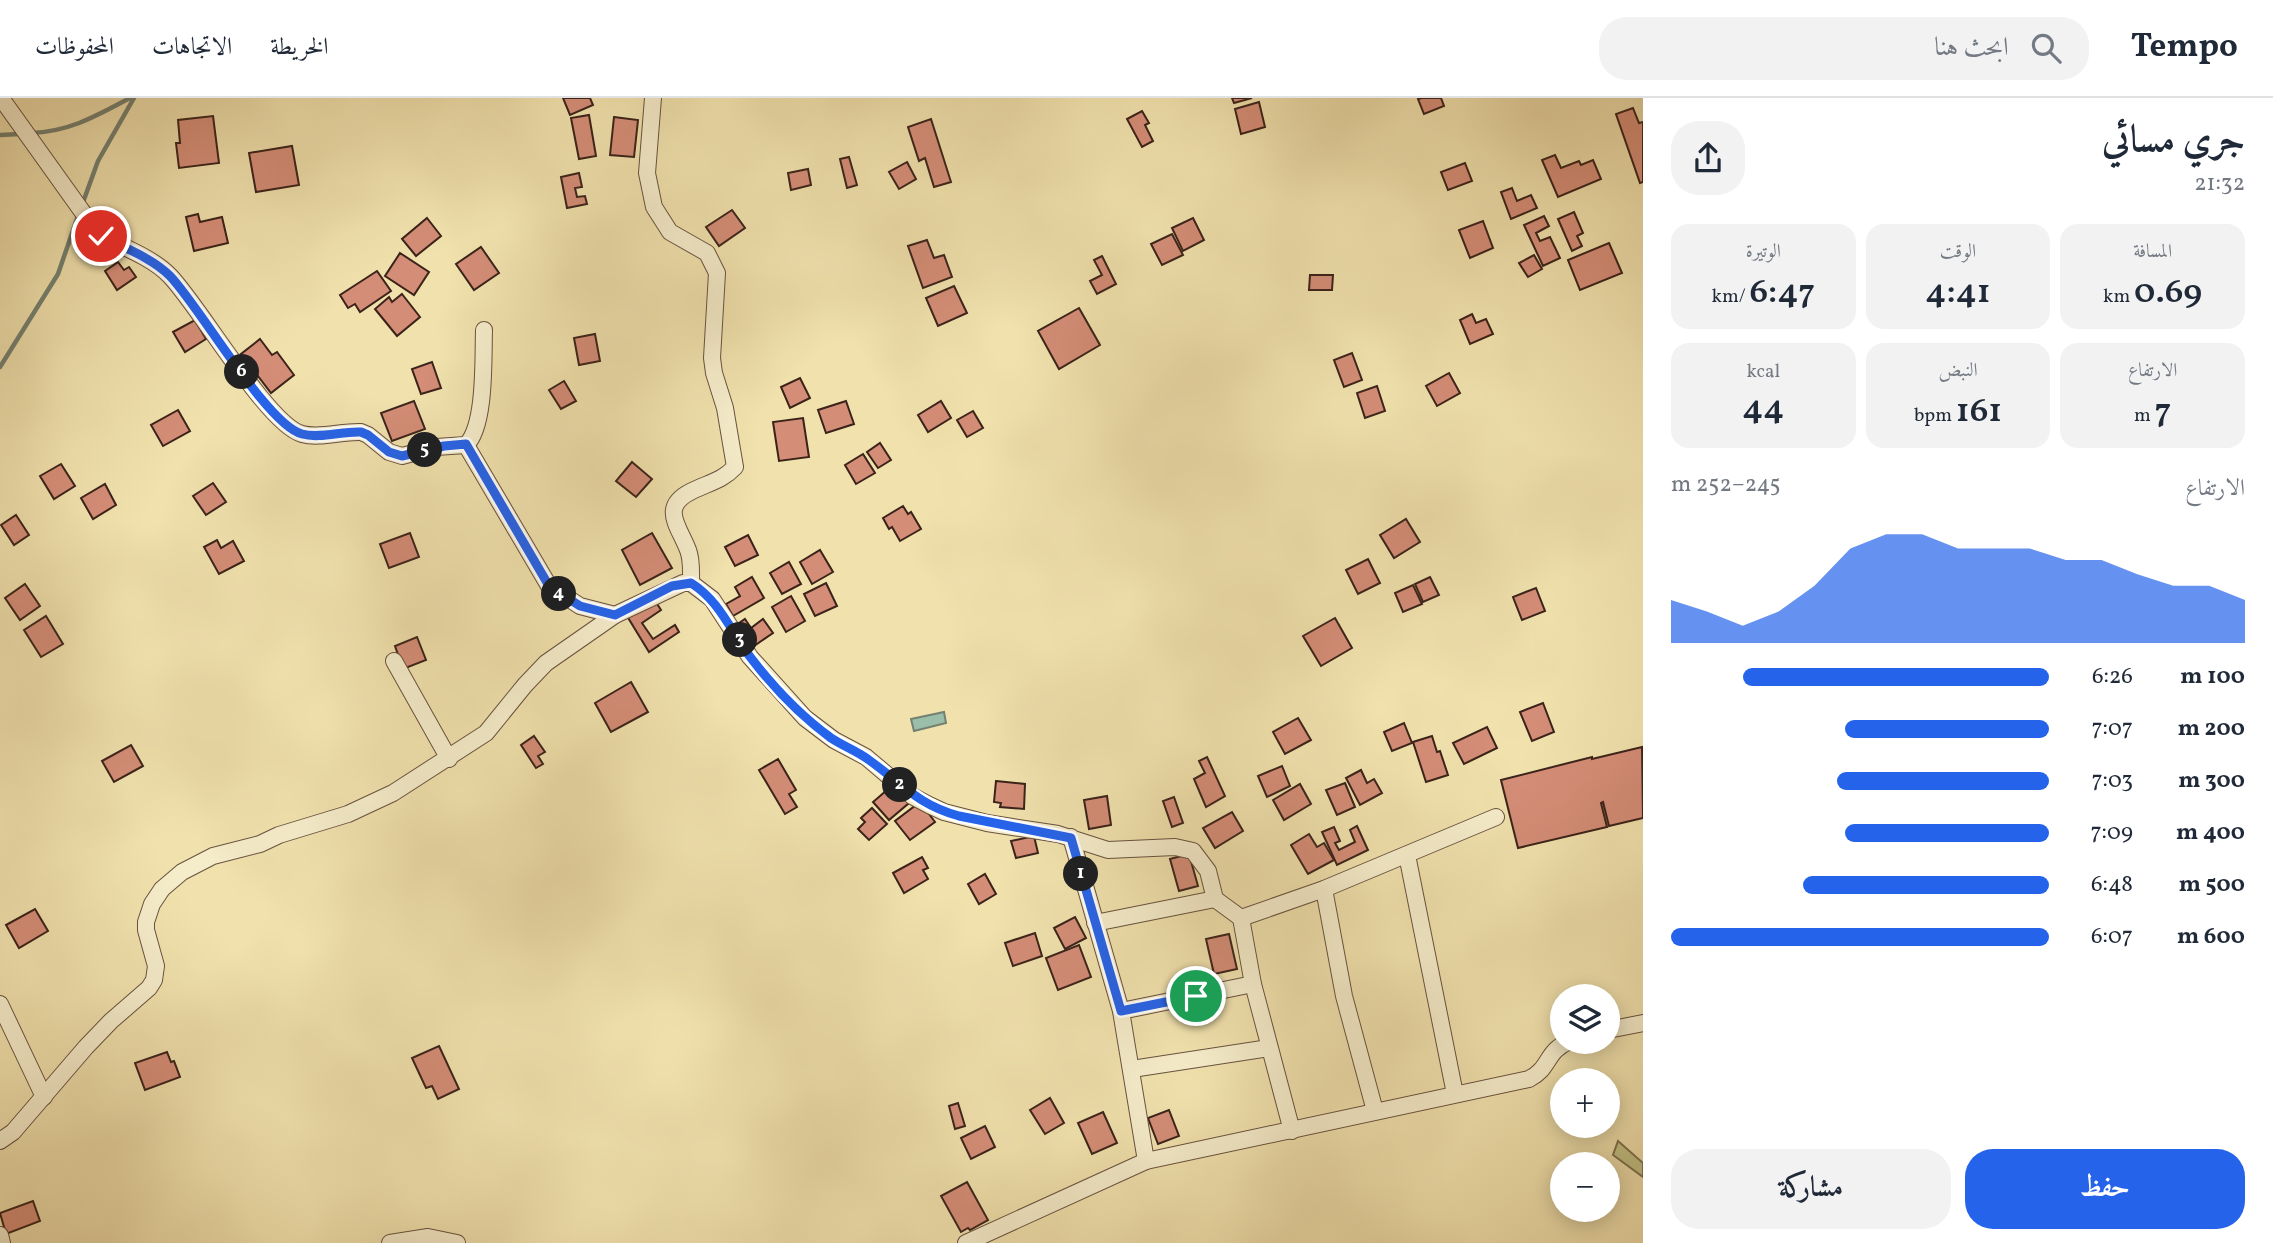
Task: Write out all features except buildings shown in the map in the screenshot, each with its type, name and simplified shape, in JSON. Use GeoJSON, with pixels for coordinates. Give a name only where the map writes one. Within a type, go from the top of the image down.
{"type":"FeatureCollection","features":[{"type":"Feature","properties":{"kind":"street"},"geometry":{"type":"LineString","coordinates":[[1,98],[101,236],[167,273],[188,297],[273,412],[302,434],[361,432],[389,452],[402,456],[466,444],[475,433],[478,417],[484,330]]}},
{"type":"Feature","properties":{"kind":"street"},"geometry":{"type":"LineString","coordinates":[[653,98],[647,173],[654,207],[670,232],[707,253],[717,273],[712,358],[725,408],[735,467],[718,481],[691,491],[673,507],[676,526],[689,553],[691,583]]}},
{"type":"Feature","properties":{"kind":"street"},"geometry":{"type":"LineString","coordinates":[[466,444],[549,586],[580,606],[615,615]]}},
{"type":"Feature","properties":{"kind":"street"},"geometry":{"type":"LineString","coordinates":[[0,1141],[13,1132],[111,1021],[149,988],[154,980],[156,967],[146,922],[152,904],[162,889],[182,872],[213,856],[260,844],[279,835],[348,814],[393,793],[486,733],[546,663],[615,615],[672,586],[691,583],[712,599],[750,657],[805,718],[834,740],[866,757],[912,796],[944,812],[1071,838],[1108,850],[1175,847],[1194,851],[1208,871],[1215,899],[1241,918],[1253,984],[1292,1131]]}},
{"type":"Feature","properties":{"kind":"street"},"geometry":{"type":"LineString","coordinates":[[394,661],[449,759]]}},
{"type":"Feature","properties":{"kind":"street"},"geometry":{"type":"LineString","coordinates":[[1241,918],[1324,889],[1496,817]]}},
{"type":"Feature","properties":{"kind":"street"},"geometry":{"type":"LineString","coordinates":[[1071,838],[1121,1011],[1146,1161]]}},
{"type":"Feature","properties":{"kind":"street"},"geometry":{"type":"LineString","coordinates":[[1407,855],[1455,1094]]}},
{"type":"Feature","properties":{"kind":"street"},"geometry":{"type":"LineString","coordinates":[[1324,889],[1344,996],[1375,1111]]}},
{"type":"Feature","properties":{"kind":"street"},"geometry":{"type":"LineString","coordinates":[[1095,923],[1215,899]]}},
{"type":"Feature","properties":{"kind":"street"},"geometry":{"type":"LineString","coordinates":[[1121,1011],[1253,984]]}},
{"type":"Feature","properties":{"kind":"street"},"geometry":{"type":"LineString","coordinates":[[0,1004],[44,1097]]}},
{"type":"Feature","properties":{"kind":"street"},"geometry":{"type":"LineString","coordinates":[[1620,1028],[1643,1023]]}},
{"type":"Feature","properties":{"kind":"street"},"geometry":{"type":"LineString","coordinates":[[1132,1069],[1269,1048]]}},
{"type":"Feature","properties":{"kind":"street"},"geometry":{"type":"LineString","coordinates":[[966,1243],[1146,1161],[1529,1079],[1545,1067],[1551,1054]]}},
{"type":"Feature","properties":{"kind":"street"},"geometry":{"type":"LineString","coordinates":[[0,1236],[2,1243]]}},
{"type":"Feature","properties":{"kind":"street"},"geometry":{"type":"LineString","coordinates":[[390,1243],[428,1237],[457,1243]]}},
{"type":"Feature","properties":{"kind":"green space"},"geometry":{"type":"Polygon","coordinates":[[[1618,1141],[1643,1163],[1643,1177],[1620,1160],[1620,1152],[1614,1152],[1618,1141]]]}},
{"type":"Feature","properties":{"kind":"shaded area"},"geometry":{"type":"Polygon","coordinates":[[[944,712],[946,723],[914,731],[911,719],[944,712]]]}},
{"type":"Feature","properties":{"kind":"waterway"},"geometry":{"type":"LineString","coordinates":[[32,133],[71,126],[130,98]]}},
{"type":"Feature","properties":{"kind":"waterway"},"geometry":{"type":"LineString","coordinates":[[82,205],[98,161],[134,98]]}},
{"type":"Feature","properties":{"kind":"waterway"},"geometry":{"type":"LineString","coordinates":[[0,135],[20,134]]}},
{"type":"Feature","properties":{"kind":"waterway"},"geometry":{"type":"LineString","coordinates":[[0,367],[58,274],[79,213]]}},
{"type":"Feature","properties":{"kind":"route"},"geometry":{"type":"LineString","coordinates":[[101,236],[167,273],[188,297],[273,412],[302,434],[361,432],[389,452],[402,456],[466,444],[539,572],[557,593],[580,606],[615,615],[672,586],[691,583],[712,599],[750,657],[805,718],[834,740],[866,757],[912,796],[944,812],[959,816],[1071,838],[1121,1011],[1196,996]]}}]}
